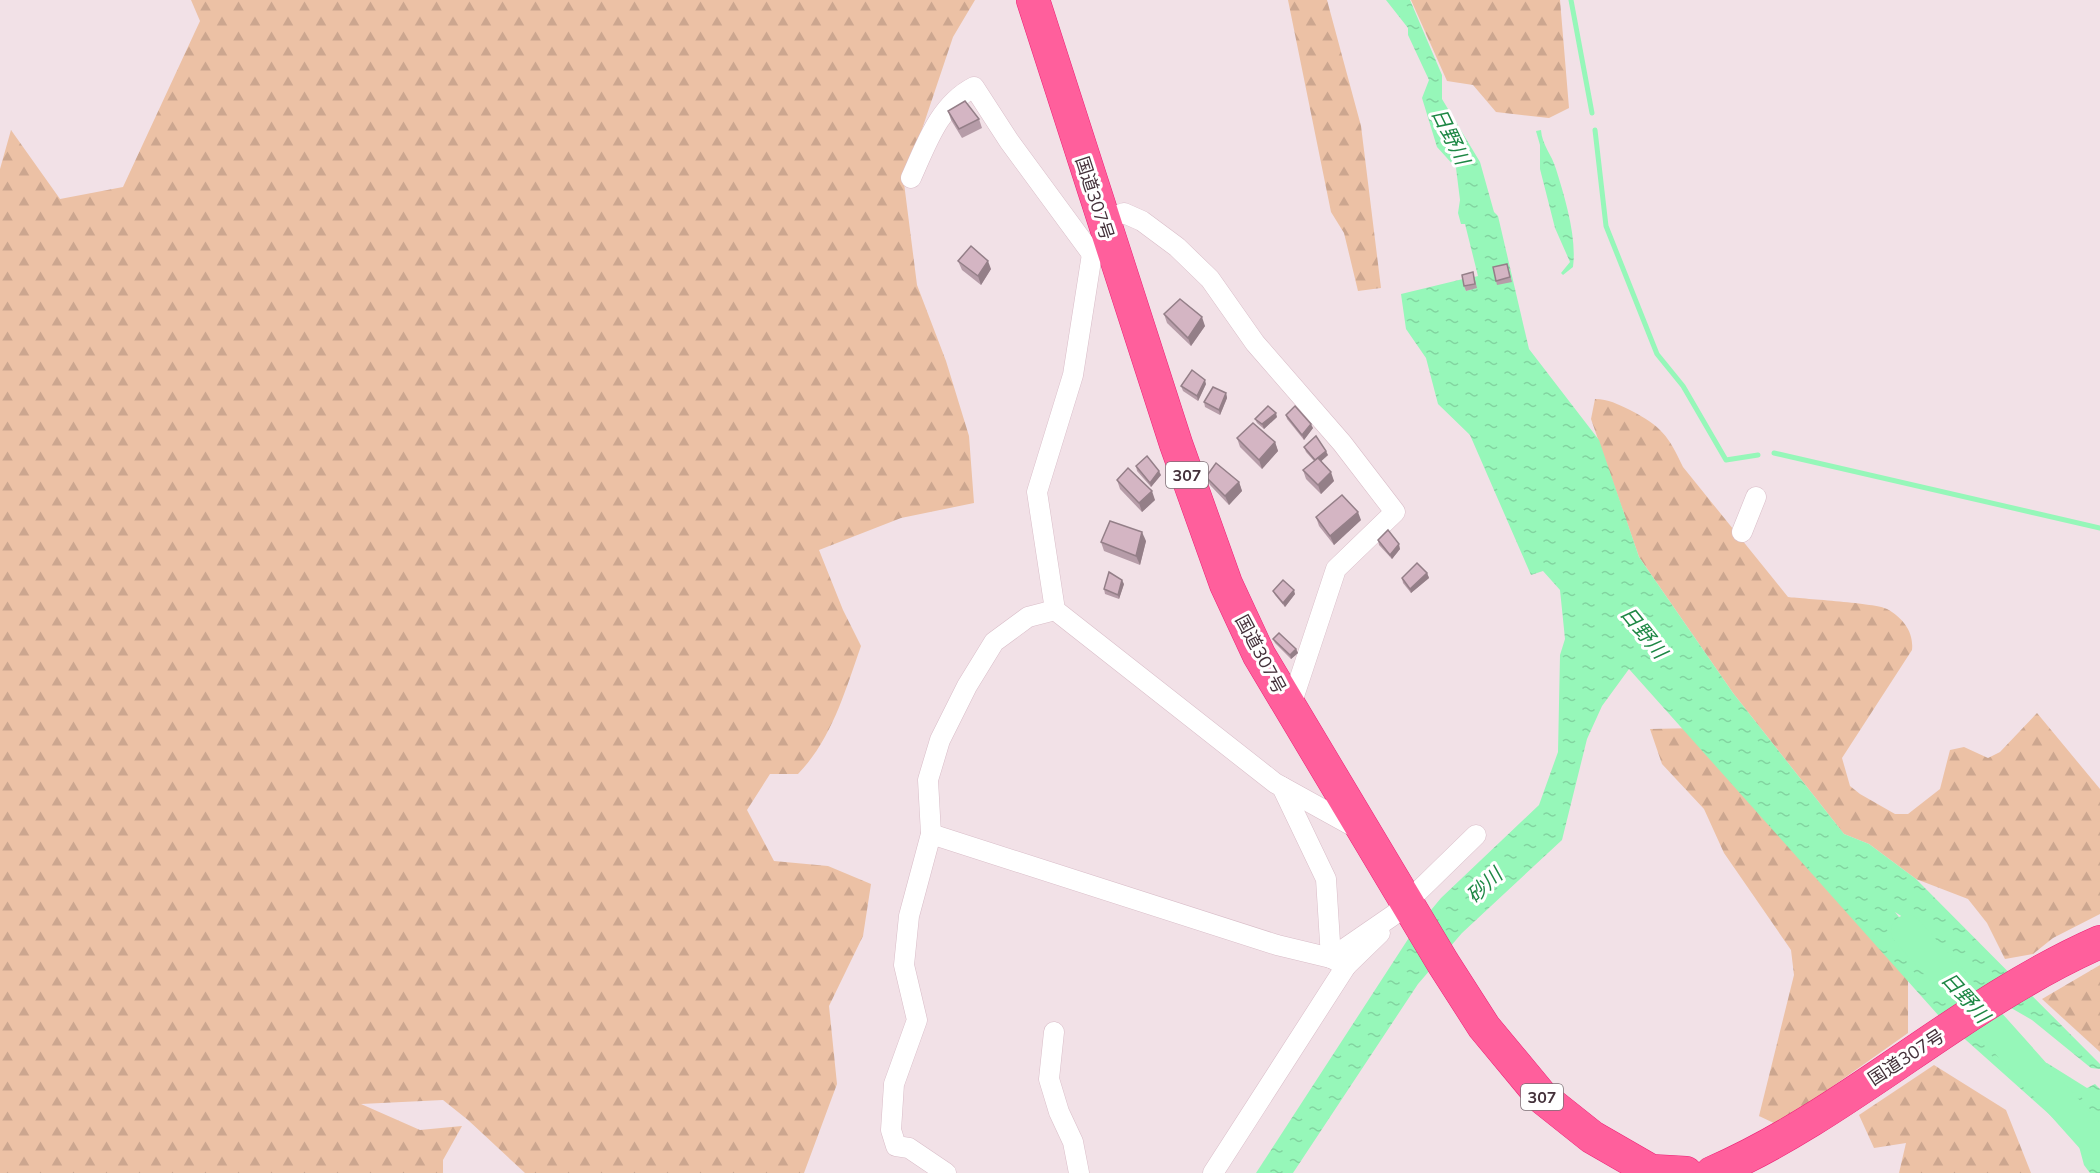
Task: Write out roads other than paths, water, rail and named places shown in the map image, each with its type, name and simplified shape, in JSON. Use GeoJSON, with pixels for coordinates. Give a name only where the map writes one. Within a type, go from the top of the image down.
{"type":"FeatureCollection","features":[{"type":"Feature","properties":{"kind":"highway","name":"国道307号"},"geometry":{"type":"LineString","coordinates":[[1033,0],[1101,240],[1226,584],[1259,655],[1365,832],[1406,911],[1484,1027],[1543,1098],[1592,1137],[1651,1171],[1686,1173]]}},
{"type":"Feature","properties":{"kind":"highway","name":"国道307号"},"geometry":{"type":"LineString","coordinates":[[1712,1173],[1745,1159],[1799,1126],[2052,963],[2100,942]]}},
{"type":"Feature","properties":{"kind":"street"},"geometry":{"type":"LineString","coordinates":[[911,178],[935,124],[965,92],[974,87],[1009,141],[1101,240]]}},
{"type":"Feature","properties":{"kind":"street"},"geometry":{"type":"LineString","coordinates":[[1290,708],[1336,569],[1395,513],[1342,443],[1255,343],[1210,279],[1178,247],[1142,221],[1124,213],[1101,240],[1073,375],[1037,492],[1055,610],[1282,787],[1365,832]]}},
{"type":"Feature","properties":{"kind":"street"},"geometry":{"type":"LineString","coordinates":[[1742,532],[1756,497]]}},
{"type":"Feature","properties":{"kind":"street"},"geometry":{"type":"LineString","coordinates":[[946,1173],[909,1148],[896,1146],[891,1130],[894,1084],[917,1020],[903,965],[909,916],[930,834],[928,780],[940,740],[967,686],[994,642],[1028,617],[1055,610]]}},
{"type":"Feature","properties":{"kind":"street"},"geometry":{"type":"LineString","coordinates":[[1282,787],[1326,879],[1338,962]]}},
{"type":"Feature","properties":{"kind":"street"},"geometry":{"type":"LineString","coordinates":[[930,834],[1277,945],[1338,962]]}},
{"type":"Feature","properties":{"kind":"street"},"geometry":{"type":"LineString","coordinates":[[1214,1173],[1338,962],[1406,911],[1430,877],[1476,835]]}},
{"type":"Feature","properties":{"kind":"street"},"geometry":{"type":"LineString","coordinates":[[1054,1032],[1049,1079],[1059,1112],[1073,1142],[1079,1173]]}},
{"type":"Feature","properties":{"kind":"water","name":"砂川"},"geometry":{"type":"Polygon","coordinates":[[[1386,0],[1410,0],[1442,75],[1442,99],[1480,162],[1494,212],[1498,216],[1529,349],[1599,440],[1639,557],[1733,693],[1844,834],[1869,844],[1916,879],[2100,1064],[2100,1069],[2091,1068],[2032,1020],[1980,990],[1917,926],[1895,912],[1966,1002],[2026,1061],[2047,1063],[2087,1088],[2095,1084],[2100,1089],[2100,1173],[2090,1173],[2084,1165],[2077,1139],[1939,1016],[1629,669],[1602,706],[1587,739],[1562,840],[1462,933],[1418,984],[1293,1173],[1256,1173],[1412,933],[1441,898],[1539,805],[1558,752],[1560,655],[1565,639],[1560,590],[1543,571],[1531,575],[1470,435],[1438,404],[1426,358],[1406,329],[1401,294],[1463,279],[1466,291],[1476,288],[1474,277],[1478,276],[1465,224],[1461,224],[1458,213],[1460,200],[1456,168],[1437,147],[1422,98],[1429,80],[1408,35],[1408,28],[1386,0]],[[2043,1075],[2031,1079],[2084,1136],[2099,1136],[2092,1117],[2078,1100],[2043,1075]]]}},
{"type":"Feature","properties":{"kind":"water"},"geometry":{"type":"Polygon","coordinates":[[[1541,130],[1559,180],[1572,230],[1573,267],[1563,275],[1561,273],[1570,262],[1555,228],[1540,169],[1540,145],[1536,131],[1541,130]]]}},
{"type":"Feature","properties":{"kind":"waterway"},"geometry":{"type":"LineString","coordinates":[[1571,0],[1592,113]]}},
{"type":"Feature","properties":{"kind":"waterway"},"geometry":{"type":"LineString","coordinates":[[1595,130],[1606,226],[1657,354],[1683,386],[1726,460],[1758,455]]}},
{"type":"Feature","properties":{"kind":"waterway"},"geometry":{"type":"LineString","coordinates":[[1774,453],[2100,528]]}},
{"type":"Feature","properties":{"kind":"waterway","name":"日野川"},"geometry":{"type":"LineString","coordinates":[[1907,931],[2100,1147]]}}]}
